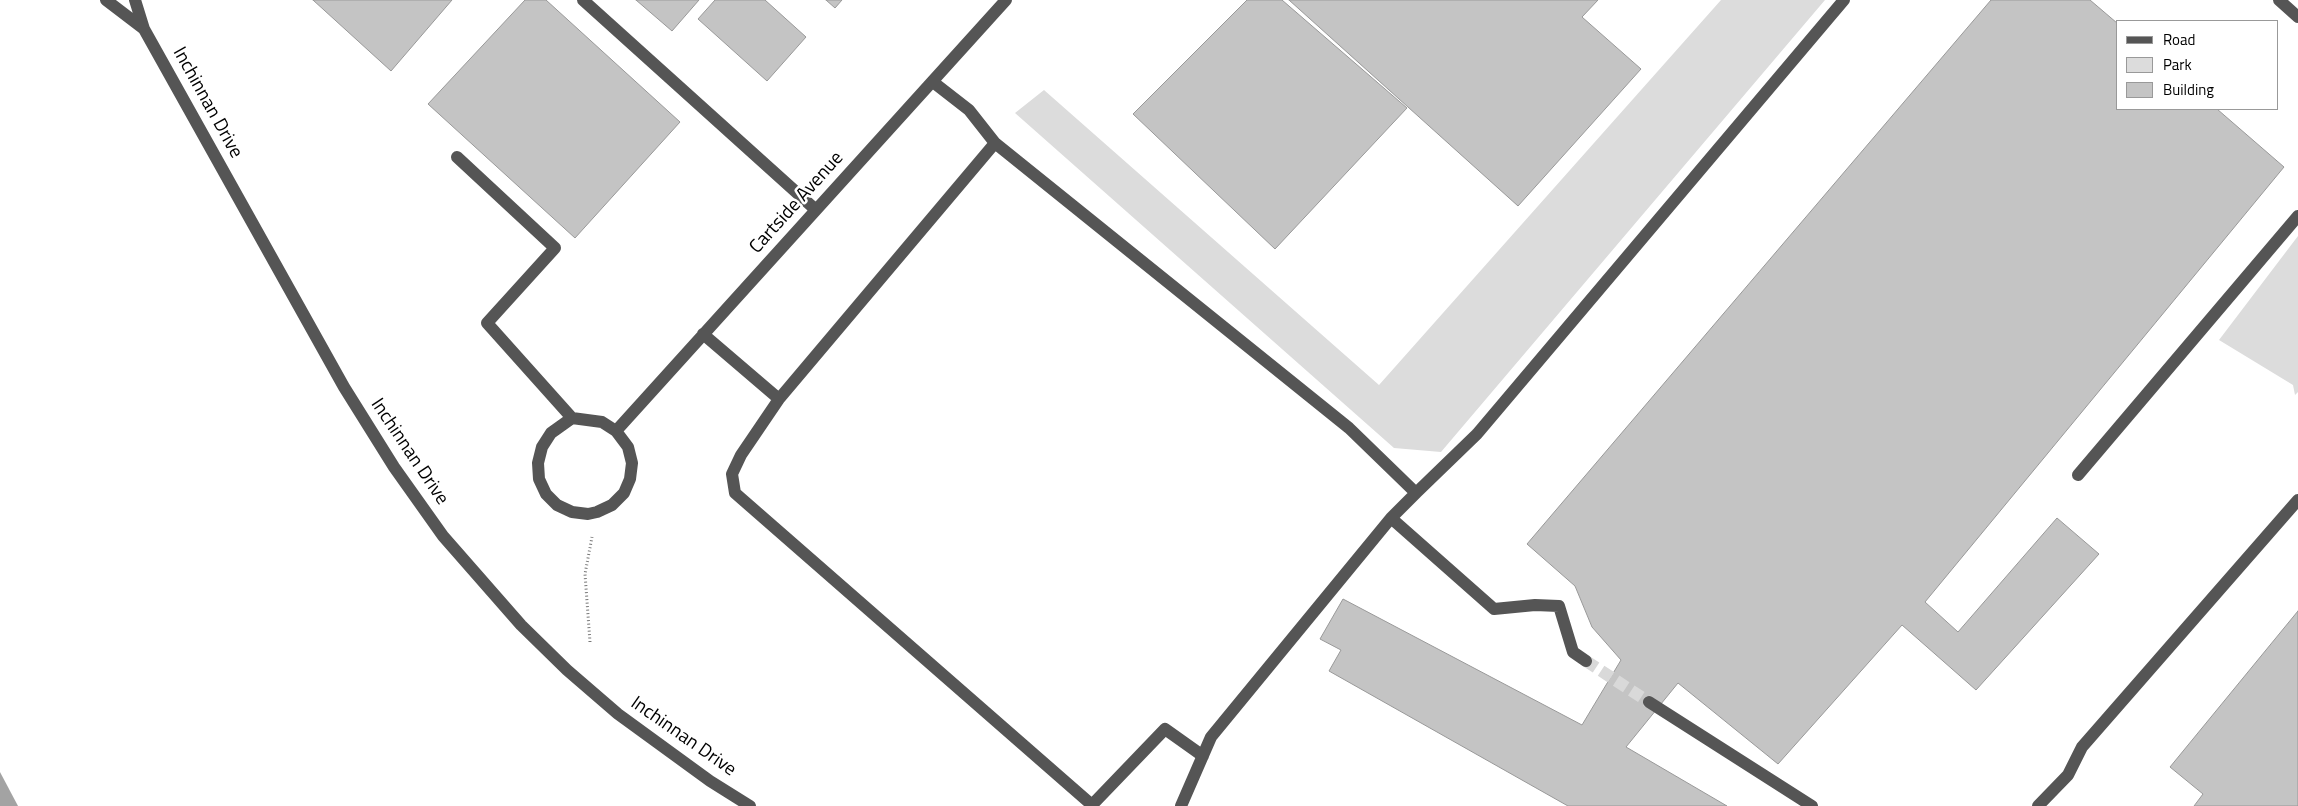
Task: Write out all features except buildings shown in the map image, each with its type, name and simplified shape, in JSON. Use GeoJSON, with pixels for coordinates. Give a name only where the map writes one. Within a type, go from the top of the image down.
{"type":"FeatureCollection","features":[{"type":"Feature","properties":{"kind":"street","name":"Inchinnan Drive"},"geometry":{"type":"LineString","coordinates":[[106,0],[144,29]]}},
{"type":"Feature","properties":{"kind":"street","name":"Inchinnan Drive"},"geometry":{"type":"LineString","coordinates":[[135,0],[144,29],[344,387],[394,468],[443,536],[521,625],[567,670],[618,714],[710,781],[750,806]]}},
{"type":"Feature","properties":{"kind":"street"},"geometry":{"type":"LineString","coordinates":[[583,0],[816,210]]}},
{"type":"Feature","properties":{"kind":"street","name":"Cartside Avenue"},"geometry":{"type":"LineString","coordinates":[[616,431],[1006,0]]}},
{"type":"Feature","properties":{"kind":"street"},"geometry":{"type":"LineString","coordinates":[[1181,806],[1211,737],[1391,518],[1477,434],[1844,0]]}},
{"type":"Feature","properties":{"kind":"street"},"geometry":{"type":"LineString","coordinates":[[2279,0],[2298,17]]}},
{"type":"Feature","properties":{"kind":"street"},"geometry":{"type":"LineString","coordinates":[[933,82],[969,110],[995,142],[1349,428],[1416,493]]}},
{"type":"Feature","properties":{"kind":"street"},"geometry":{"type":"LineString","coordinates":[[995,142],[779,399],[741,455],[732,474],[735,493],[1092,805],[1165,729],[1203,756]]}},
{"type":"Feature","properties":{"kind":"street"},"geometry":{"type":"LineString","coordinates":[[457,157],[555,248],[487,323],[572,418],[602,422],[616,431],[628,447],[632,463],[630,479],[624,493],[612,505],[598,512],[588,514],[572,512],[557,505],[546,494],[539,479],[538,463],[542,447],[551,433],[572,418]]}},
{"type":"Feature","properties":{"kind":"street"},"geometry":{"type":"LineString","coordinates":[[2078,475],[2298,216]]}},
{"type":"Feature","properties":{"kind":"street"},"geometry":{"type":"LineString","coordinates":[[703,334],[779,399]]}},
{"type":"Feature","properties":{"kind":"street"},"geometry":{"type":"LineString","coordinates":[[2038,806],[2068,774],[2082,747],[2298,500]]}},
{"type":"Feature","properties":{"kind":"street"},"geometry":{"type":"LineString","coordinates":[[1391,518],[1494,609],[1535,605],[1559,606],[1573,652],[1586,661]]}},
{"type":"Feature","properties":{"kind":"street"},"geometry":{"type":"LineString","coordinates":[[1649,702],[1812,806]]}},
{"type":"Feature","properties":{"kind":"path"},"geometry":{"type":"LineString","coordinates":[[590,642],[585,574],[598,512]]}},
{"type":"Feature","properties":{"kind":"green space"},"geometry":{"type":"Polygon","coordinates":[[[1721,0],[1825,0],[1441,452],[1394,448],[1015,113],[1044,90],[1379,385],[1721,0]]]}},
{"type":"Feature","properties":{"kind":"green space"},"geometry":{"type":"Polygon","coordinates":[[[2298,236],[2298,392],[2295,395],[2293,385],[2219,340],[2298,236]]]}},
{"type":"Feature","properties":{"kind":"shaded area"},"geometry":{"type":"Polygon","coordinates":[[[0,772],[18,806],[0,806],[0,772]]]}},
{"type":"Feature","properties":{"kind":"tunnel"},"geometry":{"type":"LineString","coordinates":[[1586,661],[1649,702]]}}]}
